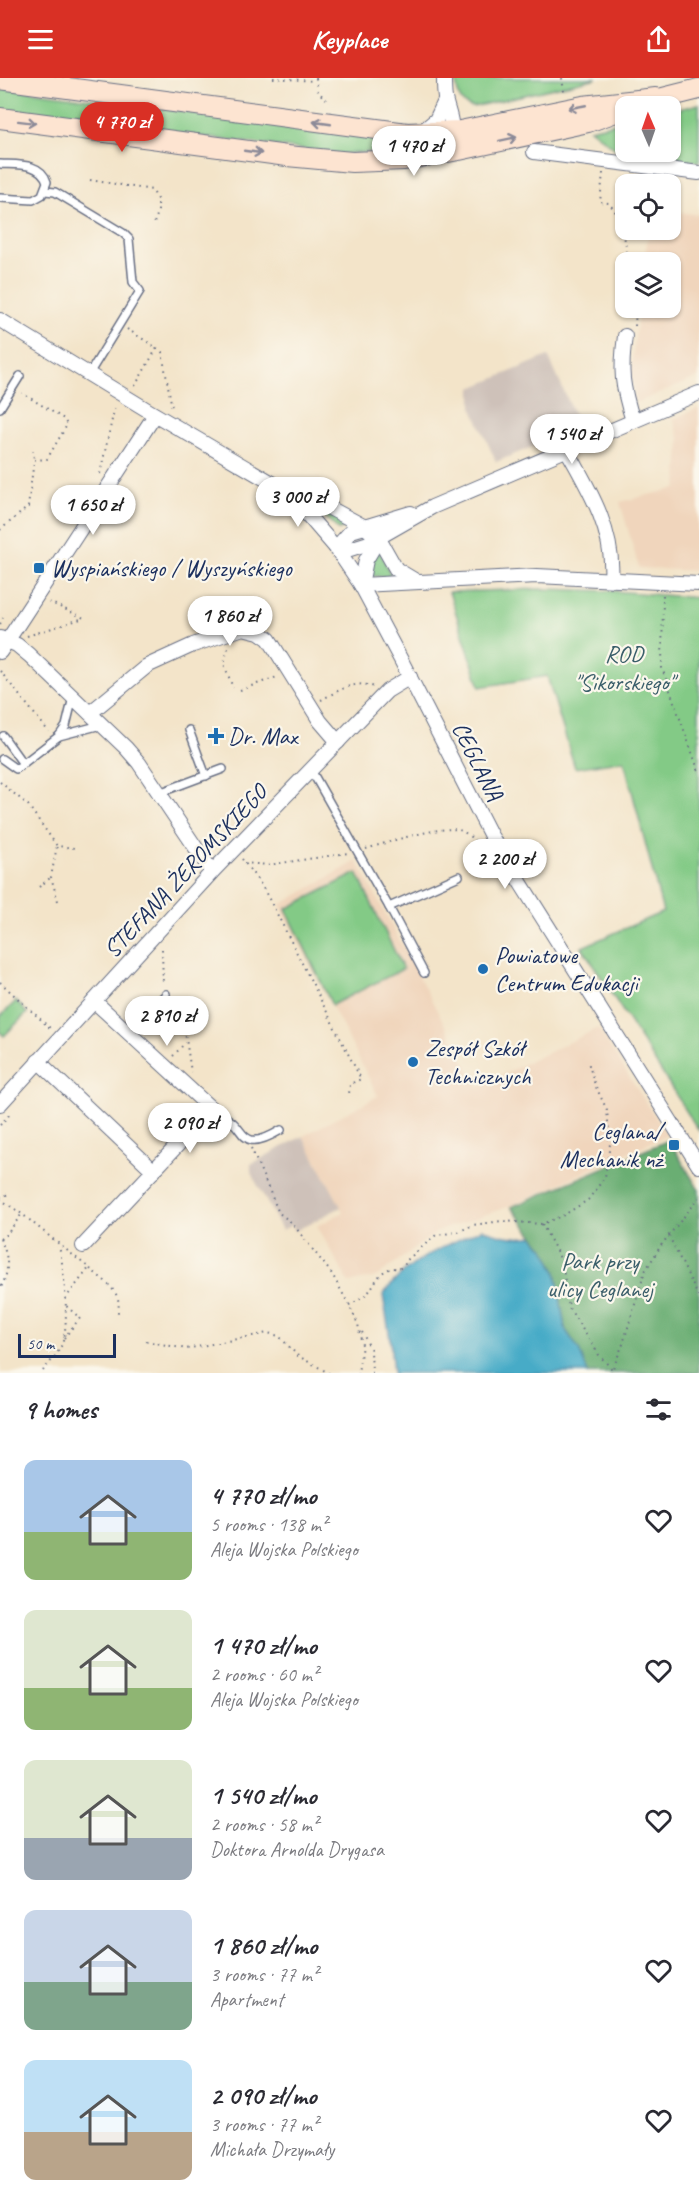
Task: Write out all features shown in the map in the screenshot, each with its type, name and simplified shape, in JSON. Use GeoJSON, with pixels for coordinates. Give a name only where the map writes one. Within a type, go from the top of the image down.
{"type":"FeatureCollection","features":[{"type":"Feature","properties":{"kind":"main road"},"geometry":{"type":"LineString","coordinates":[[0,80],[382,131],[420,133],[451,132],[583,106],[615,102]]}},
{"type":"Feature","properties":{"kind":"main road"},"geometry":{"type":"LineString","coordinates":[[666,96],[699,89]]}},
{"type":"Feature","properties":{"kind":"main road"},"geometry":{"type":"LineString","coordinates":[[0,118],[324,160],[384,161],[428,156],[588,122],[615,113]]}},
{"type":"Feature","properties":{"kind":"street"},"geometry":{"type":"LineString","coordinates":[[428,156],[443,143],[451,132],[450,116],[445,100],[444,78]]}},
{"type":"Feature","properties":{"kind":"street"},"geometry":{"type":"LineString","coordinates":[[420,133],[436,120],[445,100]]}},
{"type":"Feature","properties":{"kind":"street"},"geometry":{"type":"LineString","coordinates":[[534,152],[699,173]]}},
{"type":"Feature","properties":{"kind":"street"},"geometry":{"type":"LineString","coordinates":[[0,320],[37,349],[88,374],[279,487],[313,499],[365,527],[379,539],[399,572],[416,581]]}},
{"type":"Feature","properties":{"kind":"street"},"geometry":{"type":"LineString","coordinates":[[625,336],[621,365],[625,396],[633,421]]}},
{"type":"Feature","properties":{"kind":"street"},"geometry":{"type":"LineString","coordinates":[[336,548],[347,534],[432,507],[699,393]]}},
{"type":"Feature","properties":{"kind":"street"},"geometry":{"type":"LineString","coordinates":[[155,415],[2,643],[17,645],[29,655],[139,764],[212,872]]}},
{"type":"Feature","properties":{"kind":"street"},"geometry":{"type":"LineString","coordinates":[[567,450],[608,534],[612,552],[611,579]]}},
{"type":"Feature","properties":{"kind":"street","name":"CEGLANA"},"geometry":{"type":"LineString","coordinates":[[279,487],[305,512],[336,548],[361,585],[495,843],[699,1166]]}},
{"type":"Feature","properties":{"kind":"street"},"geometry":{"type":"LineString","coordinates":[[336,548],[355,548],[379,539],[432,507]]}},
{"type":"Feature","properties":{"kind":"street"},"geometry":{"type":"LineString","coordinates":[[379,539],[369,552],[361,585],[537,576],[699,584]]}},
{"type":"Feature","properties":{"kind":"street"},"geometry":{"type":"LineString","coordinates":[[90,713],[157,660],[223,633],[243,628],[262,633],[269,639],[320,721],[338,742]]}},
{"type":"Feature","properties":{"kind":"street","name":"STEFANA ŻEROMSKIEGO"},"geometry":{"type":"LineString","coordinates":[[0,1104],[212,872],[383,696],[397,683],[410,677]]}},
{"type":"Feature","properties":{"kind":"street"},"geometry":{"type":"LineString","coordinates":[[94,1001],[219,1116]]}},
{"type":"Feature","properties":{"kind":"street"},"geometry":{"type":"LineString","coordinates":[[38,1061],[154,1171]]}},
{"type":"Feature","properties":{"kind":"street"},"geometry":{"type":"LineString","coordinates":[[83,1246],[201,1120],[213,1115],[219,1116]]}},
{"type":"Feature","properties":{"kind":"lane"},"geometry":{"type":"LineString","coordinates":[[0,164],[39,169],[47,182],[45,191],[33,200],[0,198]]}},
{"type":"Feature","properties":{"kind":"lane"},"geometry":{"type":"LineString","coordinates":[[45,191],[55,192],[123,233],[129,239],[133,282],[140,291],[88,374]]}},
{"type":"Feature","properties":{"kind":"lane"},"geometry":{"type":"LineString","coordinates":[[0,408],[20,376]]}},
{"type":"Feature","properties":{"kind":"lane"},"geometry":{"type":"LineString","coordinates":[[2,759],[16,770],[57,737],[66,726],[73,697]]}},
{"type":"Feature","properties":{"kind":"lane"},"geometry":{"type":"LineString","coordinates":[[57,737],[101,724]]}},
{"type":"Feature","properties":{"kind":"lane"},"geometry":{"type":"LineString","coordinates":[[189,730],[206,776]]}},
{"type":"Feature","properties":{"kind":"lane"},"geometry":{"type":"LineString","coordinates":[[3,735],[23,764]]}},
{"type":"Feature","properties":{"kind":"lane"},"geometry":{"type":"LineString","coordinates":[[159,793],[223,769]]}},
{"type":"Feature","properties":{"kind":"lane"},"geometry":{"type":"LineString","coordinates":[[311,770],[424,973]]}},
{"type":"Feature","properties":{"kind":"lane"},"geometry":{"type":"LineString","coordinates":[[389,907],[459,876]]}},
{"type":"Feature","properties":{"kind":"lane"},"geometry":{"type":"LineString","coordinates":[[129,1033],[166,994]]}},
{"type":"Feature","properties":{"kind":"lane"},"geometry":{"type":"LineString","coordinates":[[219,1116],[228,1119],[247,1139],[260,1140],[280,1130]]}},
{"type":"Feature","properties":{"kind":"path"},"geometry":{"type":"LineString","coordinates":[[273,78],[315,79],[318,92],[326,99]]}},
{"type":"Feature","properties":{"kind":"path"},"geometry":{"type":"LineString","coordinates":[[562,78],[564,92]]}},
{"type":"Feature","properties":{"kind":"path"},"geometry":{"type":"LineString","coordinates":[[604,161],[600,202],[609,203],[622,221],[627,252]]}},
{"type":"Feature","properties":{"kind":"path"},"geometry":{"type":"LineString","coordinates":[[90,180],[152,190],[159,200],[159,212],[154,223]]}},
{"type":"Feature","properties":{"kind":"path"},"geometry":{"type":"LineString","coordinates":[[120,325],[162,352],[172,408]]}},
{"type":"Feature","properties":{"kind":"path"},"geometry":{"type":"LineString","coordinates":[[135,386],[157,348]]}},
{"type":"Feature","properties":{"kind":"path"},"geometry":{"type":"LineString","coordinates":[[13,387],[64,419],[67,425],[46,459],[34,460]]}},
{"type":"Feature","properties":{"kind":"path"},"geometry":{"type":"LineString","coordinates":[[98,482],[116,403]]}},
{"type":"Feature","properties":{"kind":"path"},"geometry":{"type":"LineString","coordinates":[[0,530],[28,507],[34,460],[33,450]]}},
{"type":"Feature","properties":{"kind":"path"},"geometry":{"type":"LineString","coordinates":[[662,582],[662,668],[699,772]]}},
{"type":"Feature","properties":{"kind":"path"},"geometry":{"type":"LineString","coordinates":[[27,636],[84,618],[44,600]]}},
{"type":"Feature","properties":{"kind":"path"},"geometry":{"type":"LineString","coordinates":[[0,624],[3,617]]}},
{"type":"Feature","properties":{"kind":"path"},"geometry":{"type":"LineString","coordinates":[[223,633],[229,649],[224,664],[232,688]]}},
{"type":"Feature","properties":{"kind":"path"},"geometry":{"type":"LineString","coordinates":[[0,671],[57,737]]}},
{"type":"Feature","properties":{"kind":"path"},"geometry":{"type":"LineString","coordinates":[[240,690],[290,672]]}},
{"type":"Feature","properties":{"kind":"path"},"geometry":{"type":"LineString","coordinates":[[311,706],[359,683],[374,687],[383,696]]}},
{"type":"Feature","properties":{"kind":"path"},"geometry":{"type":"LineString","coordinates":[[0,782],[28,805],[57,846],[51,877],[58,901]]}},
{"type":"Feature","properties":{"kind":"path"},"geometry":{"type":"LineString","coordinates":[[0,789],[4,787]]}},
{"type":"Feature","properties":{"kind":"path"},"geometry":{"type":"LineString","coordinates":[[244,862],[268,865],[357,852],[393,840],[438,831],[460,830],[485,846],[495,843]]}},
{"type":"Feature","properties":{"kind":"path"},"geometry":{"type":"LineString","coordinates":[[57,846],[75,848]]}},
{"type":"Feature","properties":{"kind":"path"},"geometry":{"type":"LineString","coordinates":[[234,850],[262,886],[361,1079],[350,1084],[349,1094]]}},
{"type":"Feature","properties":{"kind":"path"},"geometry":{"type":"LineString","coordinates":[[39,888],[51,877]]}},
{"type":"Feature","properties":{"kind":"path"},"geometry":{"type":"LineString","coordinates":[[162,949],[163,983],[177,1022]]}},
{"type":"Feature","properties":{"kind":"path"},"geometry":{"type":"LineString","coordinates":[[0,982],[60,1037]]}},
{"type":"Feature","properties":{"kind":"path"},"geometry":{"type":"LineString","coordinates":[[157,1004],[185,1032],[192,1078]]}},
{"type":"Feature","properties":{"kind":"path"},"geometry":{"type":"LineString","coordinates":[[173,1056],[185,1043]]}},
{"type":"Feature","properties":{"kind":"path"},"geometry":{"type":"LineString","coordinates":[[350,1305],[365,1296],[379,1276],[394,1267],[399,1269],[436,1235],[458,1232],[473,1225],[502,1221],[542,1224],[564,1215],[588,1200],[605,1177],[610,1144],[607,1110],[588,1062]]}},
{"type":"Feature","properties":{"kind":"path"},"geometry":{"type":"LineString","coordinates":[[247,1139],[279,1213],[292,1222],[332,1274],[350,1305],[371,1350],[372,1373]]}},
{"type":"Feature","properties":{"kind":"path"},"geometry":{"type":"LineString","coordinates":[[0,1198],[9,1194]]}},
{"type":"Feature","properties":{"kind":"path"},"geometry":{"type":"LineString","coordinates":[[0,1198],[113,1290],[120,1302],[117,1317]]}},
{"type":"Feature","properties":{"kind":"path"},"geometry":{"type":"LineString","coordinates":[[542,1224],[562,1262],[569,1308],[611,1371],[623,1344],[645,1271],[699,1198]]}},
{"type":"Feature","properties":{"kind":"path"},"geometry":{"type":"LineString","coordinates":[[0,1289],[8,1265],[6,1251],[0,1239],[22,1214]]}},
{"type":"Feature","properties":{"kind":"path"},"geometry":{"type":"LineString","coordinates":[[669,1236],[699,1298]]}},
{"type":"Feature","properties":{"kind":"path"},"geometry":{"type":"LineString","coordinates":[[59,1245],[65,1299],[64,1338]]}},
{"type":"Feature","properties":{"kind":"path"},"geometry":{"type":"LineString","coordinates":[[65,1299],[88,1268]]}},
{"type":"Feature","properties":{"kind":"path"},"geometry":{"type":"LineString","coordinates":[[43,1371],[80,1318],[65,1305]]}},
{"type":"Feature","properties":{"kind":"path"},"geometry":{"type":"LineString","coordinates":[[358,1324],[362,1345],[358,1373]]}},
{"type":"Feature","properties":{"kind":"path"},"geometry":{"type":"LineString","coordinates":[[146,1341],[186,1349],[268,1333],[279,1336],[298,1356],[329,1373]]}},
{"type":"Feature","properties":{"kind":"shaded area"},"geometry":{"type":"Polygon","coordinates":[[[681,212],[699,215],[699,377],[636,403],[631,369],[638,318],[681,318],[681,252],[646,252],[647,240],[681,240],[681,212]]]}},
{"type":"Feature","properties":{"kind":"shaded area"},"geometry":{"type":"Polygon","coordinates":[[[548,356],[580,427],[496,462],[472,407],[472,388],[548,356]]]}},
{"type":"Feature","properties":{"kind":"shaded area"},"geometry":{"type":"Polygon","coordinates":[[[699,408],[699,571],[639,568],[620,502],[677,488],[680,440],[673,419],[699,408]]]}},
{"type":"Feature","properties":{"kind":"shaded area","name":"Zespół Szkół Technicznych"},"geometry":{"type":"Polygon","coordinates":[[[357,861],[478,1087],[598,1028],[667,1135],[510,1206],[438,1231],[376,1277],[349,1283],[317,1226],[343,1212],[303,1136],[378,1096],[280,905],[357,861]]]}},
{"type":"Feature","properties":{"kind":"shaded area"},"geometry":{"type":"Polygon","coordinates":[[[303,1136],[341,1207],[295,1231],[292,1225],[282,1230],[251,1173],[251,1164],[303,1136]]]}},
{"type":"Feature","properties":{"kind":"green space"},"geometry":{"type":"Polygon","coordinates":[[[456,78],[597,78],[473,107],[461,100],[456,78]]]}},
{"type":"Feature","properties":{"kind":"green space"},"geometry":{"type":"Polygon","coordinates":[[[0,87],[419,143],[422,147],[421,149],[340,154],[0,112],[0,87]]]}},
{"type":"Feature","properties":{"kind":"green space"},"geometry":{"type":"Polygon","coordinates":[[[699,104],[699,162],[681,160],[681,108],[699,104]]]}},
{"type":"Feature","properties":{"kind":"green space"},"geometry":{"type":"Polygon","coordinates":[[[615,123],[615,148],[590,129],[615,123]]]}},
{"type":"Feature","properties":{"kind":"green space"},"geometry":{"type":"Polygon","coordinates":[[[314,506],[349,525],[339,530],[314,506]]]}},
{"type":"Feature","properties":{"kind":"green space"},"geometry":{"type":"Polygon","coordinates":[[[379,549],[390,577],[370,576],[370,566],[379,549]]]}},
{"type":"Feature","properties":{"kind":"green space","name":"ROD \"Sikorskiego\""},"geometry":{"type":"Polygon","coordinates":[[[541,589],[613,591],[699,598],[699,1131],[582,947],[663,912],[624,760],[575,768],[547,676],[480,687],[449,592],[541,589]]]}},
{"type":"Feature","properties":{"kind":"green space"},"geometry":{"type":"Polygon","coordinates":[[[357,873],[403,969],[332,1005],[286,909],[357,873]]]}},
{"type":"Feature","properties":{"kind":"green space"},"geometry":{"type":"Polygon","coordinates":[[[16,1001],[27,1013],[4,1036],[0,1032],[0,1017],[16,1001]]]}},
{"type":"Feature","properties":{"kind":"green space","name":"Park przy ulicy Ceglanej"},"geometry":{"type":"Polygon","coordinates":[[[669,1140],[699,1190],[699,1373],[588,1373],[579,1350],[565,1329],[556,1272],[545,1250],[511,1207],[669,1140]]]}},
{"type":"Feature","properties":{"kind":"water"},"geometry":{"type":"Polygon","coordinates":[[[482,1229],[513,1237],[533,1236],[545,1250],[556,1272],[565,1329],[579,1350],[588,1373],[393,1373],[383,1295],[392,1283],[415,1263],[482,1229]]]}},
{"type":"Feature","properties":{"kind":"place","name":"Wyspiańskiego / Wyszyńskiego"},"geometry":{"type":"Point","coordinates":[39,568]}},
{"type":"Feature","properties":{"kind":"place","name":"Dr. Max"},"geometry":{"type":"Point","coordinates":[216,736]}},
{"type":"Feature","properties":{"kind":"place","name":"Powiatowe Centrum Edukacji"},"geometry":{"type":"Point","coordinates":[483,969]}},
{"type":"Feature","properties":{"kind":"place","name":"Zespół Szkół Technicznych"},"geometry":{"type":"Point","coordinates":[413,1062]}},
{"type":"Feature","properties":{"kind":"place","name":"Ceglana/ Mechanik nż"},"geometry":{"type":"Point","coordinates":[674,1145]}}]}
